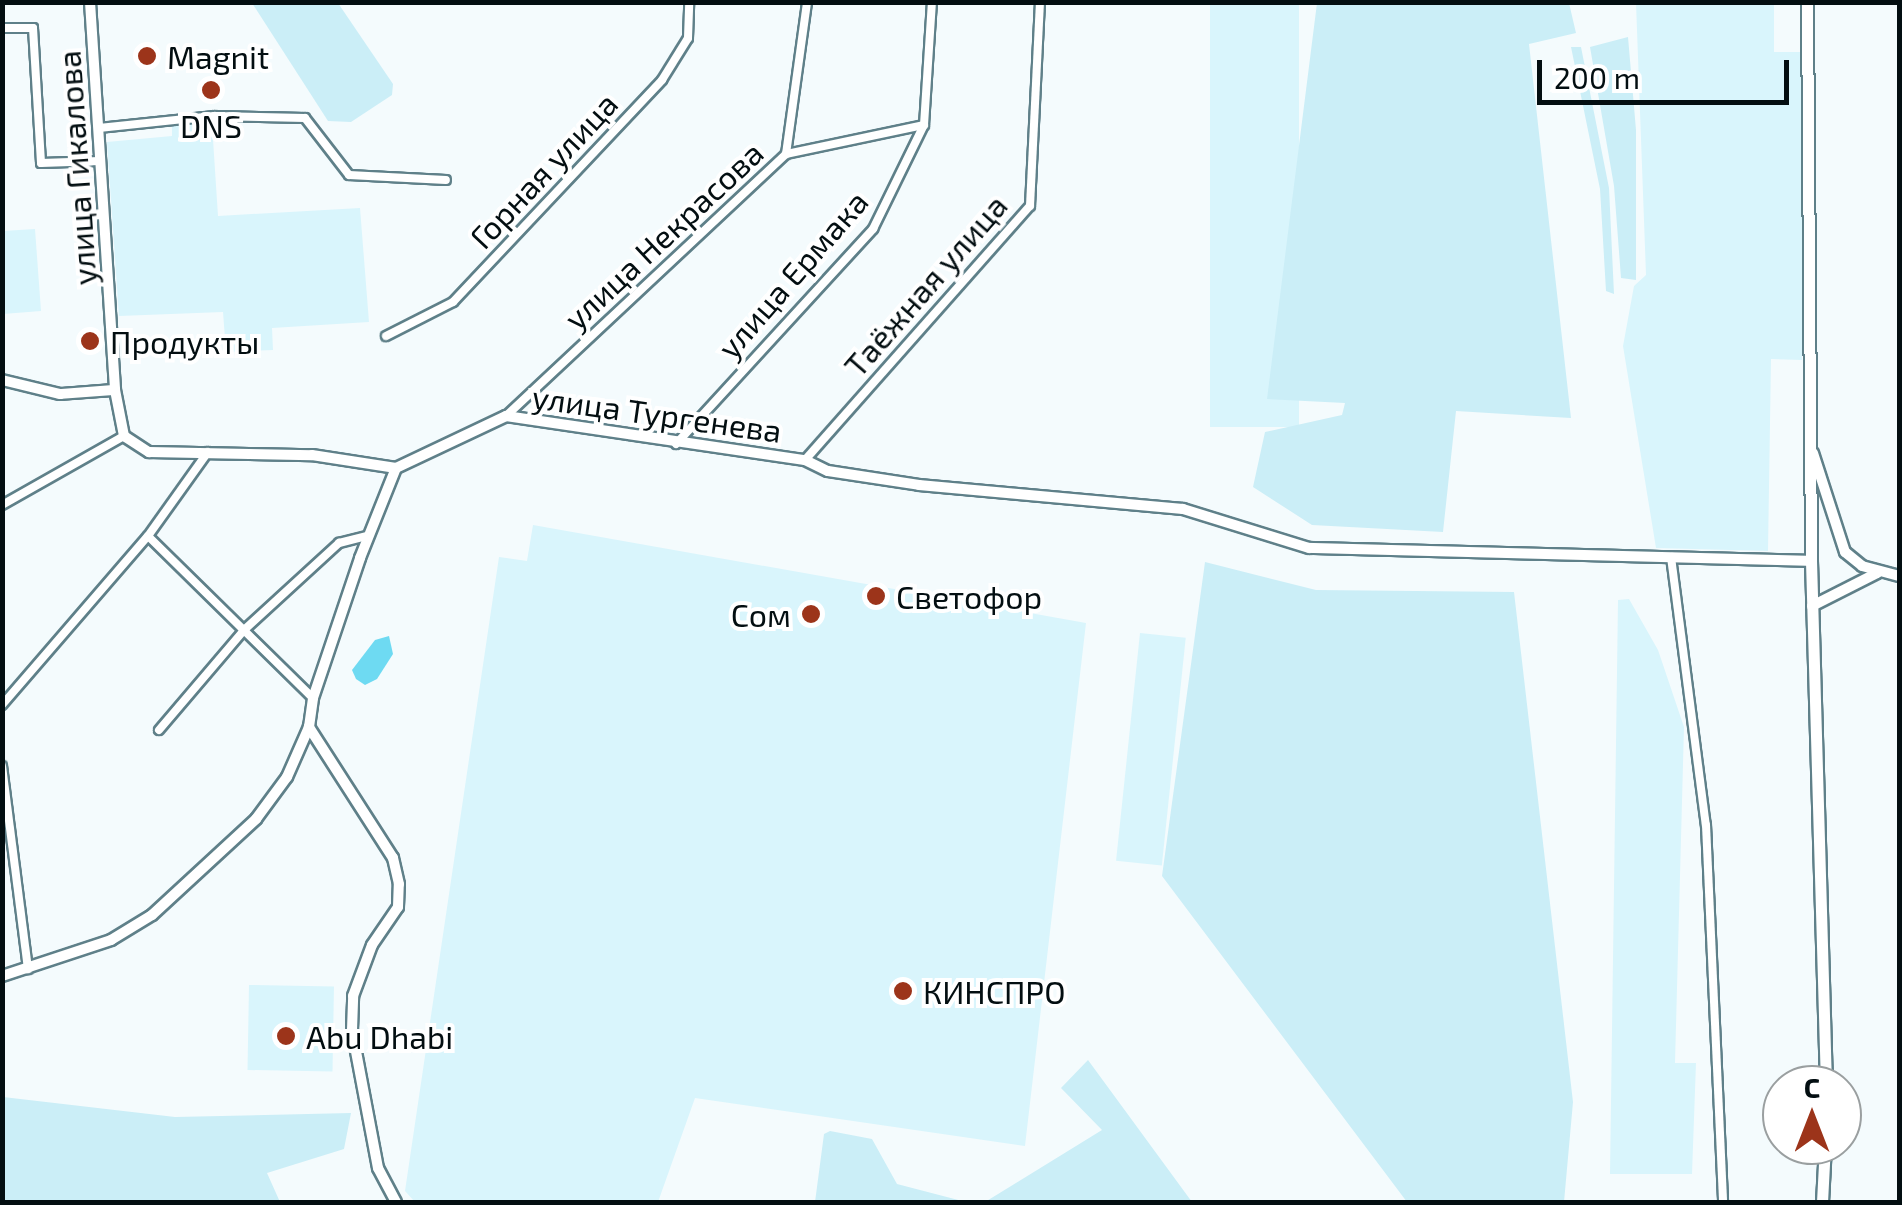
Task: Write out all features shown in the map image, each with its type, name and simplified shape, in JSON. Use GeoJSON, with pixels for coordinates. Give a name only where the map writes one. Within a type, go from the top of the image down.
{"type":"FeatureCollection","features":[{"type":"Feature","properties":{"kind":"main road"},"geometry":{"type":"LineString","coordinates":[[1807,2],[1811,561],[1825,1065]]}},
{"type":"Feature","properties":{"kind":"main road"},"geometry":{"type":"LineString","coordinates":[[1822,1202],[1824,1165]]}},
{"type":"Feature","properties":{"kind":"street","name":"улица Гикалова"},"geometry":{"type":"LineString","coordinates":[[90,2],[115,390],[124,436]]}},
{"type":"Feature","properties":{"kind":"street","name":"Горная улица"},"geometry":{"type":"LineString","coordinates":[[386,336],[453,302],[662,80],[688,38],[690,2]]}},
{"type":"Feature","properties":{"kind":"street","name":"улица Некрасова"},"geometry":{"type":"LineString","coordinates":[[506,416],[786,154],[807,2]]}},
{"type":"Feature","properties":{"kind":"street","name":"улица Ермака"},"geometry":{"type":"LineString","coordinates":[[676,444],[873,229],[924,124],[932,2]]}},
{"type":"Feature","properties":{"kind":"street","name":"Таёжная улица"},"geometry":{"type":"LineString","coordinates":[[805,460],[1030,206],[1040,2]]}},
{"type":"Feature","properties":{"kind":"street"},"geometry":{"type":"LineString","coordinates":[[2,28],[33,28],[40,164],[100,161]]}},
{"type":"Feature","properties":{"kind":"street"},"geometry":{"type":"LineString","coordinates":[[99,128],[214,116],[304,118],[349,175],[446,180]]}},
{"type":"Feature","properties":{"kind":"street"},"geometry":{"type":"LineString","coordinates":[[786,154],[924,124]]}},
{"type":"Feature","properties":{"kind":"street"},"geometry":{"type":"LineString","coordinates":[[2,380],[60,394],[115,390]]}},
{"type":"Feature","properties":{"kind":"street","name":"улица Тургенева"},"geometry":{"type":"LineString","coordinates":[[396,468],[506,416],[805,460],[828,471],[920,485],[1182,509],[1308,548],[1811,561]]}},
{"type":"Feature","properties":{"kind":"street"},"geometry":{"type":"LineString","coordinates":[[2,505],[124,436],[149,452],[312,455],[396,468],[368,536],[313,698],[309,727],[287,777],[256,820],[152,915],[110,940],[2,976]]}},
{"type":"Feature","properties":{"kind":"street"},"geometry":{"type":"LineString","coordinates":[[2,705],[148,536],[208,452]]}},
{"type":"Feature","properties":{"kind":"street"},"geometry":{"type":"LineString","coordinates":[[1813,452],[1838,542],[1877,572],[1900,576]]}},
{"type":"Feature","properties":{"kind":"street"},"geometry":{"type":"LineString","coordinates":[[148,536],[313,698]]}},
{"type":"Feature","properties":{"kind":"street"},"geometry":{"type":"LineString","coordinates":[[158,730],[244,630],[339,543],[368,536]]}},
{"type":"Feature","properties":{"kind":"street"},"geometry":{"type":"LineString","coordinates":[[1671,556],[1706,825],[1723,1202]]}},
{"type":"Feature","properties":{"kind":"street"},"geometry":{"type":"LineString","coordinates":[[1812,606],[1877,572]]}},
{"type":"Feature","properties":{"kind":"street"},"geometry":{"type":"LineString","coordinates":[[309,727],[393,858],[399,884],[398,907],[372,944],[353,996],[352,1030],[378,1168],[396,1202]]}},
{"type":"Feature","properties":{"kind":"street"},"geometry":{"type":"LineString","coordinates":[[2,766],[28,969]]}},
{"type":"Feature","properties":{"kind":"shaded area"},"geometry":{"type":"Polygon","coordinates":[[[252,3],[338,3],[393,84],[392,95],[351,122],[328,121],[252,3]]]}},
{"type":"Feature","properties":{"kind":"shaded area"},"geometry":{"type":"Polygon","coordinates":[[[1210,3],[1299,3],[1299,427],[1210,427],[1210,3]]]}},
{"type":"Feature","properties":{"kind":"shaded area"},"geometry":{"type":"Polygon","coordinates":[[[1317,3],[1569,3],[1576,33],[1529,44],[1571,418],[1456,411],[1443,532],[1312,525],[1253,487],[1265,432],[1342,415],[1345,403],[1267,399],[1317,3]]]}},
{"type":"Feature","properties":{"kind":"shaded area"},"geometry":{"type":"Polygon","coordinates":[[[1636,3],[1774,3],[1774,52],[1804,52],[1802,360],[1771,359],[1768,551],[1656,548],[1623,346],[1634,286],[1646,275],[1636,3]]]}},
{"type":"Feature","properties":{"kind":"shaded area"},"geometry":{"type":"Polygon","coordinates":[[[1628,37],[1636,130],[1636,280],[1621,278],[1614,186],[1590,47],[1628,37]]]}},
{"type":"Feature","properties":{"kind":"shaded area"},"geometry":{"type":"Polygon","coordinates":[[[1571,47],[1581,47],[1609,188],[1614,294],[1606,291],[1600,189],[1571,47]]]}},
{"type":"Feature","properties":{"kind":"shaded area"},"geometry":{"type":"Polygon","coordinates":[[[172,124],[212,124],[218,216],[360,208],[369,322],[272,328],[273,350],[226,352],[223,312],[119,316],[107,142],[172,136],[172,124]]]}},
{"type":"Feature","properties":{"kind":"shaded area"},"geometry":{"type":"Polygon","coordinates":[[[35,229],[41,311],[3,314],[3,231],[35,229]]]}},
{"type":"Feature","properties":{"kind":"shaded area"},"geometry":{"type":"Polygon","coordinates":[[[533,525],[1086,623],[1025,1146],[695,1098],[658,1202],[415,1202],[405,1191],[499,557],[527,561],[533,525]]]}},
{"type":"Feature","properties":{"kind":"shaded area"},"geometry":{"type":"Polygon","coordinates":[[[1205,562],[1316,590],[1514,592],[1573,1102],[1564,1202],[1407,1202],[1162,876],[1205,562]]]}},
{"type":"Feature","properties":{"kind":"shaded area"},"geometry":{"type":"Polygon","coordinates":[[[1629,599],[1658,650],[1684,727],[1675,1063],[1696,1063],[1692,1174],[1610,1174],[1618,600],[1629,599]]]}},
{"type":"Feature","properties":{"kind":"shaded area"},"geometry":{"type":"Polygon","coordinates":[[[1140,633],[1186,638],[1162,866],[1116,861],[1140,633]]]}},
{"type":"Feature","properties":{"kind":"shaded area"},"geometry":{"type":"Polygon","coordinates":[[[249,985],[334,986],[333,1071],[248,1070],[249,985]]]}},
{"type":"Feature","properties":{"kind":"shaded area"},"geometry":{"type":"Polygon","coordinates":[[[1088,1060],[1192,1202],[985,1202],[1102,1130],[1061,1088],[1088,1060]]]}},
{"type":"Feature","properties":{"kind":"shaded area"},"geometry":{"type":"Polygon","coordinates":[[[3,1097],[175,1117],[351,1113],[344,1149],[267,1173],[280,1202],[3,1202],[3,1097]]]}},
{"type":"Feature","properties":{"kind":"shaded area"},"geometry":{"type":"Polygon","coordinates":[[[830,1131],[872,1139],[897,1184],[966,1202],[815,1202],[824,1134],[830,1131]]]}},
{"type":"Feature","properties":{"kind":"water"},"geometry":{"type":"Polygon","coordinates":[[[389,636],[393,654],[377,679],[365,685],[352,670],[375,640],[389,636]]]}},
{"type":"Feature","properties":{"kind":"place","name":"Magnit"},"geometry":{"type":"Point","coordinates":[147,56]}},
{"type":"Feature","properties":{"kind":"place","name":"DNS"},"geometry":{"type":"Point","coordinates":[211,90]}},
{"type":"Feature","properties":{"kind":"place","name":"Продукты"},"geometry":{"type":"Point","coordinates":[90,341]}},
{"type":"Feature","properties":{"kind":"place","name":"Светофор"},"geometry":{"type":"Point","coordinates":[876,596]}},
{"type":"Feature","properties":{"kind":"place","name":"Сом"},"geometry":{"type":"Point","coordinates":[811,614]}},
{"type":"Feature","properties":{"kind":"place","name":"КИНСПРО"},"geometry":{"type":"Point","coordinates":[903,991]}},
{"type":"Feature","properties":{"kind":"place","name":"Abu Dhabi"},"geometry":{"type":"Point","coordinates":[286,1036]}}]}
